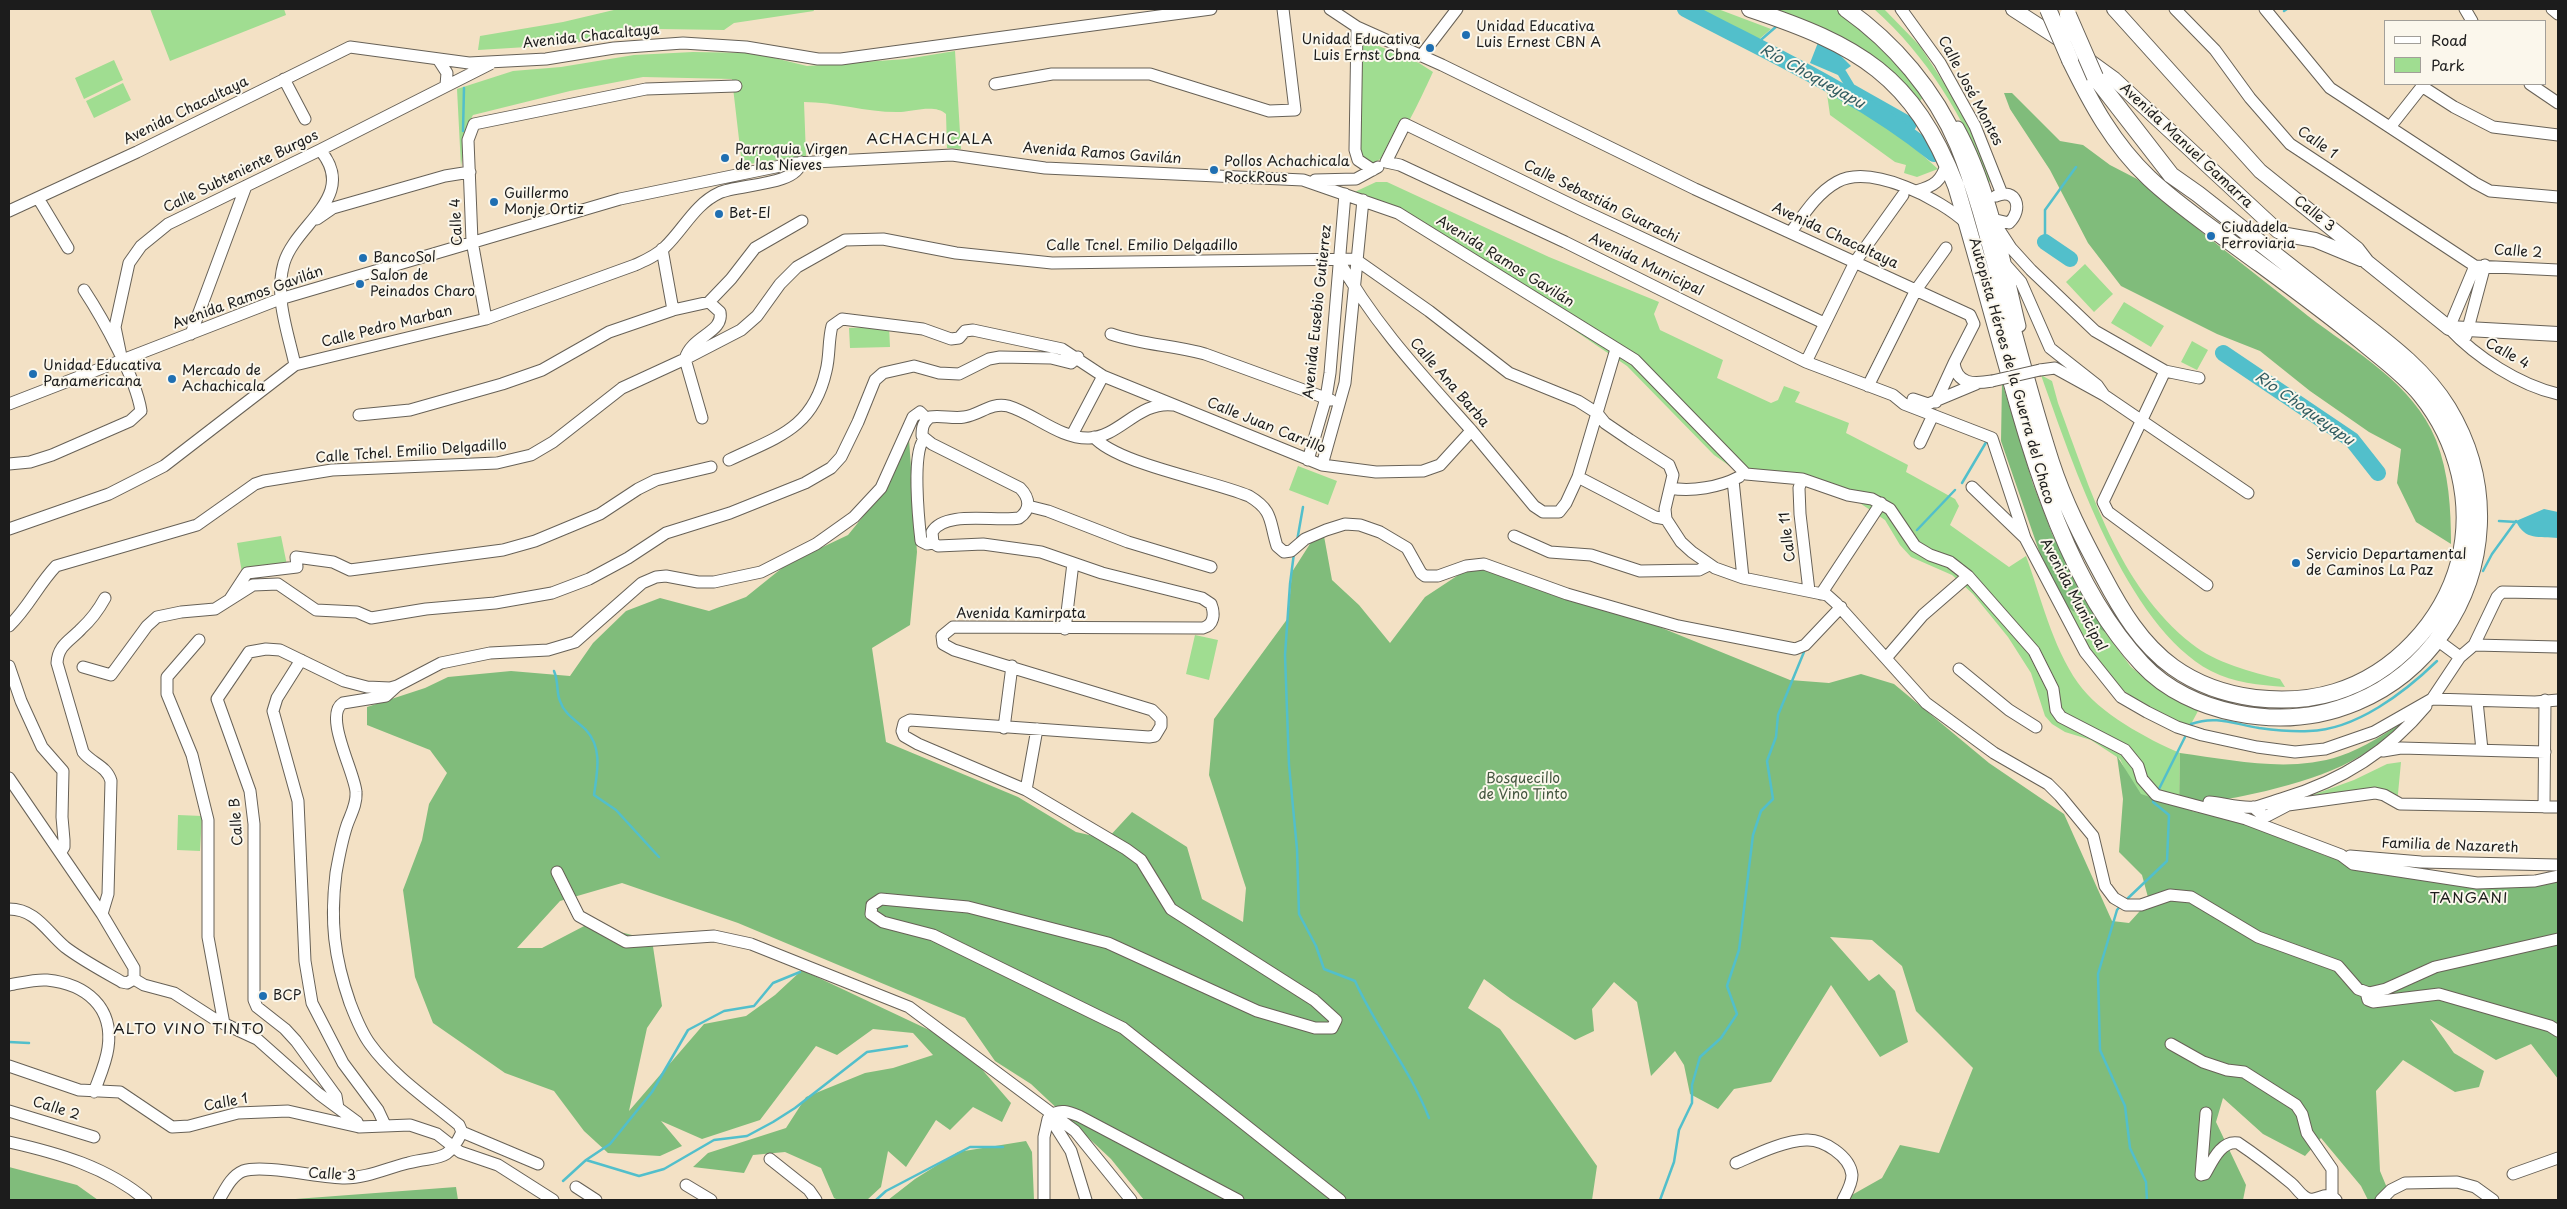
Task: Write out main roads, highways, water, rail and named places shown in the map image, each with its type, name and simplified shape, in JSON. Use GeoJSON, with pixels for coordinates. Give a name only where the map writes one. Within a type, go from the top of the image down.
{"type":"FeatureCollection","features":[{"type":"Feature","properties":{"kind":"highway","name":"Autopista Héroes de la Guerra del Chaco"},"geometry":{"type":"LineString","coordinates":[[1750,9],[1817,32],[1861,56],[1877,68],[1911,102],[1927,124],[1947,163],[1968,224],[2040,479],[2079,570],[2124,643],[2159,680],[2188,697],[2221,710],[2259,718],[2295,719],[2322,715],[2352,705],[2382,689],[2423,656],[2437,640],[2462,600],[2472,575],[2481,516],[2477,477],[2470,452],[2446,405],[2428,381],[2408,360],[2198,194],[2171,175],[2095,77],[2067,12]]}},
{"type":"Feature","properties":{"kind":"highway","name":"Autopista Héroes de la Guerra del Chaco"},"geometry":{"type":"LineString","coordinates":[[1846,9],[1887,43],[1920,81],[1946,121],[1970,176],[2052,466],[2073,517],[2105,581],[2128,621],[2148,645],[2170,665],[2195,681],[2217,690],[2268,699],[2290,700],[2336,692],[2355,685],[2395,659],[2418,638],[2437,614],[2448,595],[2458,568],[2462,550],[2465,516],[2463,485],[2456,460],[2438,419],[2413,386],[2390,365],[2345,328],[2198,219],[2146,176],[2102,123],[2070,60],[2048,9]]}},
{"type":"Feature","properties":{"kind":"main road","name":"Avenida Manuel Gamarra"},"geometry":{"type":"LineString","coordinates":[[2013,9],[2052,34],[2114,79],[2278,231],[2287,235],[2321,242],[2366,262]]}},
{"type":"Feature","properties":{"kind":"main road","name":"Calle 3"},"geometry":{"type":"LineString","coordinates":[[2114,9],[2260,171],[2358,249],[2366,262],[2428,314],[2449,328],[2558,334]]}},
{"type":"Feature","properties":{"kind":"water"},"geometry":{"type":"Polygon","coordinates":[[[1819,40],[1831,46],[1851,66],[1838,75],[1810,63],[1819,40]]]}},
{"type":"Feature","properties":{"kind":"water"},"geometry":{"type":"Polygon","coordinates":[[[2544,509],[2558,512],[2558,538],[2528,535],[2516,521],[2544,509]]]}},
{"type":"Feature","properties":{"kind":"waterway","name":"Río Choqueyapu"},"geometry":{"type":"LineString","coordinates":[[1685,9],[1844,93],[1905,132],[1934,154]]}},
{"type":"Feature","properties":{"kind":"waterway"},"geometry":{"type":"LineString","coordinates":[[1755,45],[1778,25]]}},
{"type":"Feature","properties":{"kind":"waterway"},"geometry":{"type":"LineString","coordinates":[[1842,73],[1851,88],[1913,123],[1908,133]]}},
{"type":"Feature","properties":{"kind":"waterway"},"geometry":{"type":"LineString","coordinates":[[463,131],[464,88]]}},
{"type":"Feature","properties":{"kind":"waterway"},"geometry":{"type":"LineString","coordinates":[[2045,242],[2045,210],[2076,167]]}},
{"type":"Feature","properties":{"kind":"waterway","name":"Río Choqueyapu"},"geometry":{"type":"LineString","coordinates":[[2045,242],[2070,259]]}},
{"type":"Feature","properties":{"kind":"waterway","name":"Río Choqueyapu"},"geometry":{"type":"LineString","coordinates":[[2223,353],[2352,440],[2378,473]]}},
{"type":"Feature","properties":{"kind":"waterway"},"geometry":{"type":"LineString","coordinates":[[1962,483],[1988,439]]}},
{"type":"Feature","properties":{"kind":"waterway"},"geometry":{"type":"LineString","coordinates":[[1917,530],[1955,490]]}},
{"type":"Feature","properties":{"kind":"waterway"},"geometry":{"type":"LineString","coordinates":[[1297,541],[1303,507]]}},
{"type":"Feature","properties":{"kind":"waterway","name":"Río Choqueyapu"},"geometry":{"type":"LineString","coordinates":[[2499,521],[2517,522]]}},
{"type":"Feature","properties":{"kind":"waterway"},"geometry":{"type":"LineString","coordinates":[[2483,571],[2492,554],[2516,521]]}},
{"type":"Feature","properties":{"kind":"waterway"},"geometry":{"type":"LineString","coordinates":[[1294,553],[1285,655],[1289,765],[1297,849],[1299,914],[1316,946],[1324,969],[1355,981],[1403,1066],[1429,1118]]}},
{"type":"Feature","properties":{"kind":"waterway"},"geometry":{"type":"LineString","coordinates":[[1660,1200],[1674,1162],[1679,1130],[1692,1103],[1692,1085],[1700,1057],[1721,1038],[1737,1014],[1727,986],[1739,950],[1753,835],[1761,811],[1773,799],[1767,761],[1776,737],[1778,715],[1804,652]]}},
{"type":"Feature","properties":{"kind":"waterway"},"geometry":{"type":"LineString","coordinates":[[2191,724],[2200,721],[2217,720],[2284,731],[2327,729],[2362,717],[2379,707],[2395,697],[2437,661]]}},
{"type":"Feature","properties":{"kind":"waterway"},"geometry":{"type":"LineString","coordinates":[[554,671],[562,706],[586,730],[595,745],[598,761],[594,795],[616,810],[659,857]]}},
{"type":"Feature","properties":{"kind":"waterway"},"geometry":{"type":"LineString","coordinates":[[2158,791],[2185,737]]}},
{"type":"Feature","properties":{"kind":"waterway"},"geometry":{"type":"LineString","coordinates":[[2125,901],[2167,861],[2169,815],[2153,802],[2154,798]]}},
{"type":"Feature","properties":{"kind":"waterway"},"geometry":{"type":"LineString","coordinates":[[2121,905],[2117,910],[2098,974],[2100,1050],[2125,1106],[2130,1148],[2146,1182],[2147,1200]]}},
{"type":"Feature","properties":{"kind":"waterway"},"geometry":{"type":"LineString","coordinates":[[563,1181],[586,1160],[610,1144],[652,1092],[688,1030],[724,1011],[754,1006],[773,983],[800,972]]}},
{"type":"Feature","properties":{"kind":"waterway"},"geometry":{"type":"LineString","coordinates":[[9,1042],[29,1043]]}},
{"type":"Feature","properties":{"kind":"waterway"},"geometry":{"type":"LineString","coordinates":[[586,1160],[639,1176],[664,1169],[714,1140],[747,1136],[773,1122],[795,1108],[867,1052],[907,1046]]}},
{"type":"Feature","properties":{"kind":"waterway"},"geometry":{"type":"LineString","coordinates":[[876,1200],[886,1191],[970,1147],[1003,1147]]}},
{"type":"Feature","properties":{"kind":"place","name":"Unidad Educativa Luis Ernest CBN A"},"geometry":{"type":"Point","coordinates":[1466,35]}},
{"type":"Feature","properties":{"kind":"place","name":"Unidad Educativa Luis Ernst Cbna"},"geometry":{"type":"Point","coordinates":[1430,48]}},
{"type":"Feature","properties":{"kind":"place","name":"Parroquia Virgen de las Nieves"},"geometry":{"type":"Point","coordinates":[725,158]}},
{"type":"Feature","properties":{"kind":"place","name":"Pollos Achachicala RockRous"},"geometry":{"type":"Point","coordinates":[1214,170]}},
{"type":"Feature","properties":{"kind":"place","name":"Guillermo Monje Ortiz"},"geometry":{"type":"Point","coordinates":[494,202]}},
{"type":"Feature","properties":{"kind":"place","name":"Bet-El"},"geometry":{"type":"Point","coordinates":[719,214]}},
{"type":"Feature","properties":{"kind":"place","name":"Ciudadela Ferroviaria"},"geometry":{"type":"Point","coordinates":[2211,236]}},
{"type":"Feature","properties":{"kind":"place","name":"BancoSol"},"geometry":{"type":"Point","coordinates":[363,258]}},
{"type":"Feature","properties":{"kind":"place","name":"Salon de Peinados Charo"},"geometry":{"type":"Point","coordinates":[360,284]}},
{"type":"Feature","properties":{"kind":"place","name":"Unidad Educativa Panamericana"},"geometry":{"type":"Point","coordinates":[33,374]}},
{"type":"Feature","properties":{"kind":"place","name":"Mercado de Achachicala"},"geometry":{"type":"Point","coordinates":[172,379]}},
{"type":"Feature","properties":{"kind":"place","name":"Servicio Departamental de Caminos La Paz"},"geometry":{"type":"Point","coordinates":[2296,563]}},
{"type":"Feature","properties":{"kind":"place","name":"BCP"},"geometry":{"type":"Point","coordinates":[263,996]}},
{"type":"Feature","properties":{"kind":"district","name":"ACHACHICALA"},"geometry":{"type":"Point","coordinates":[930,140]}},
{"type":"Feature","properties":{"kind":"district","name":"TANGANI"},"geometry":{"type":"Point","coordinates":[2469,899]}},
{"type":"Feature","properties":{"kind":"district","name":"ALTO VINO TINTO"},"geometry":{"type":"Point","coordinates":[189,1030]}},
{"type":"Feature","properties":{"kind":"park label","name":"Bosquecillo de Vino Tinto"},"geometry":{"type":"Point","coordinates":[1523,788]}}]}
